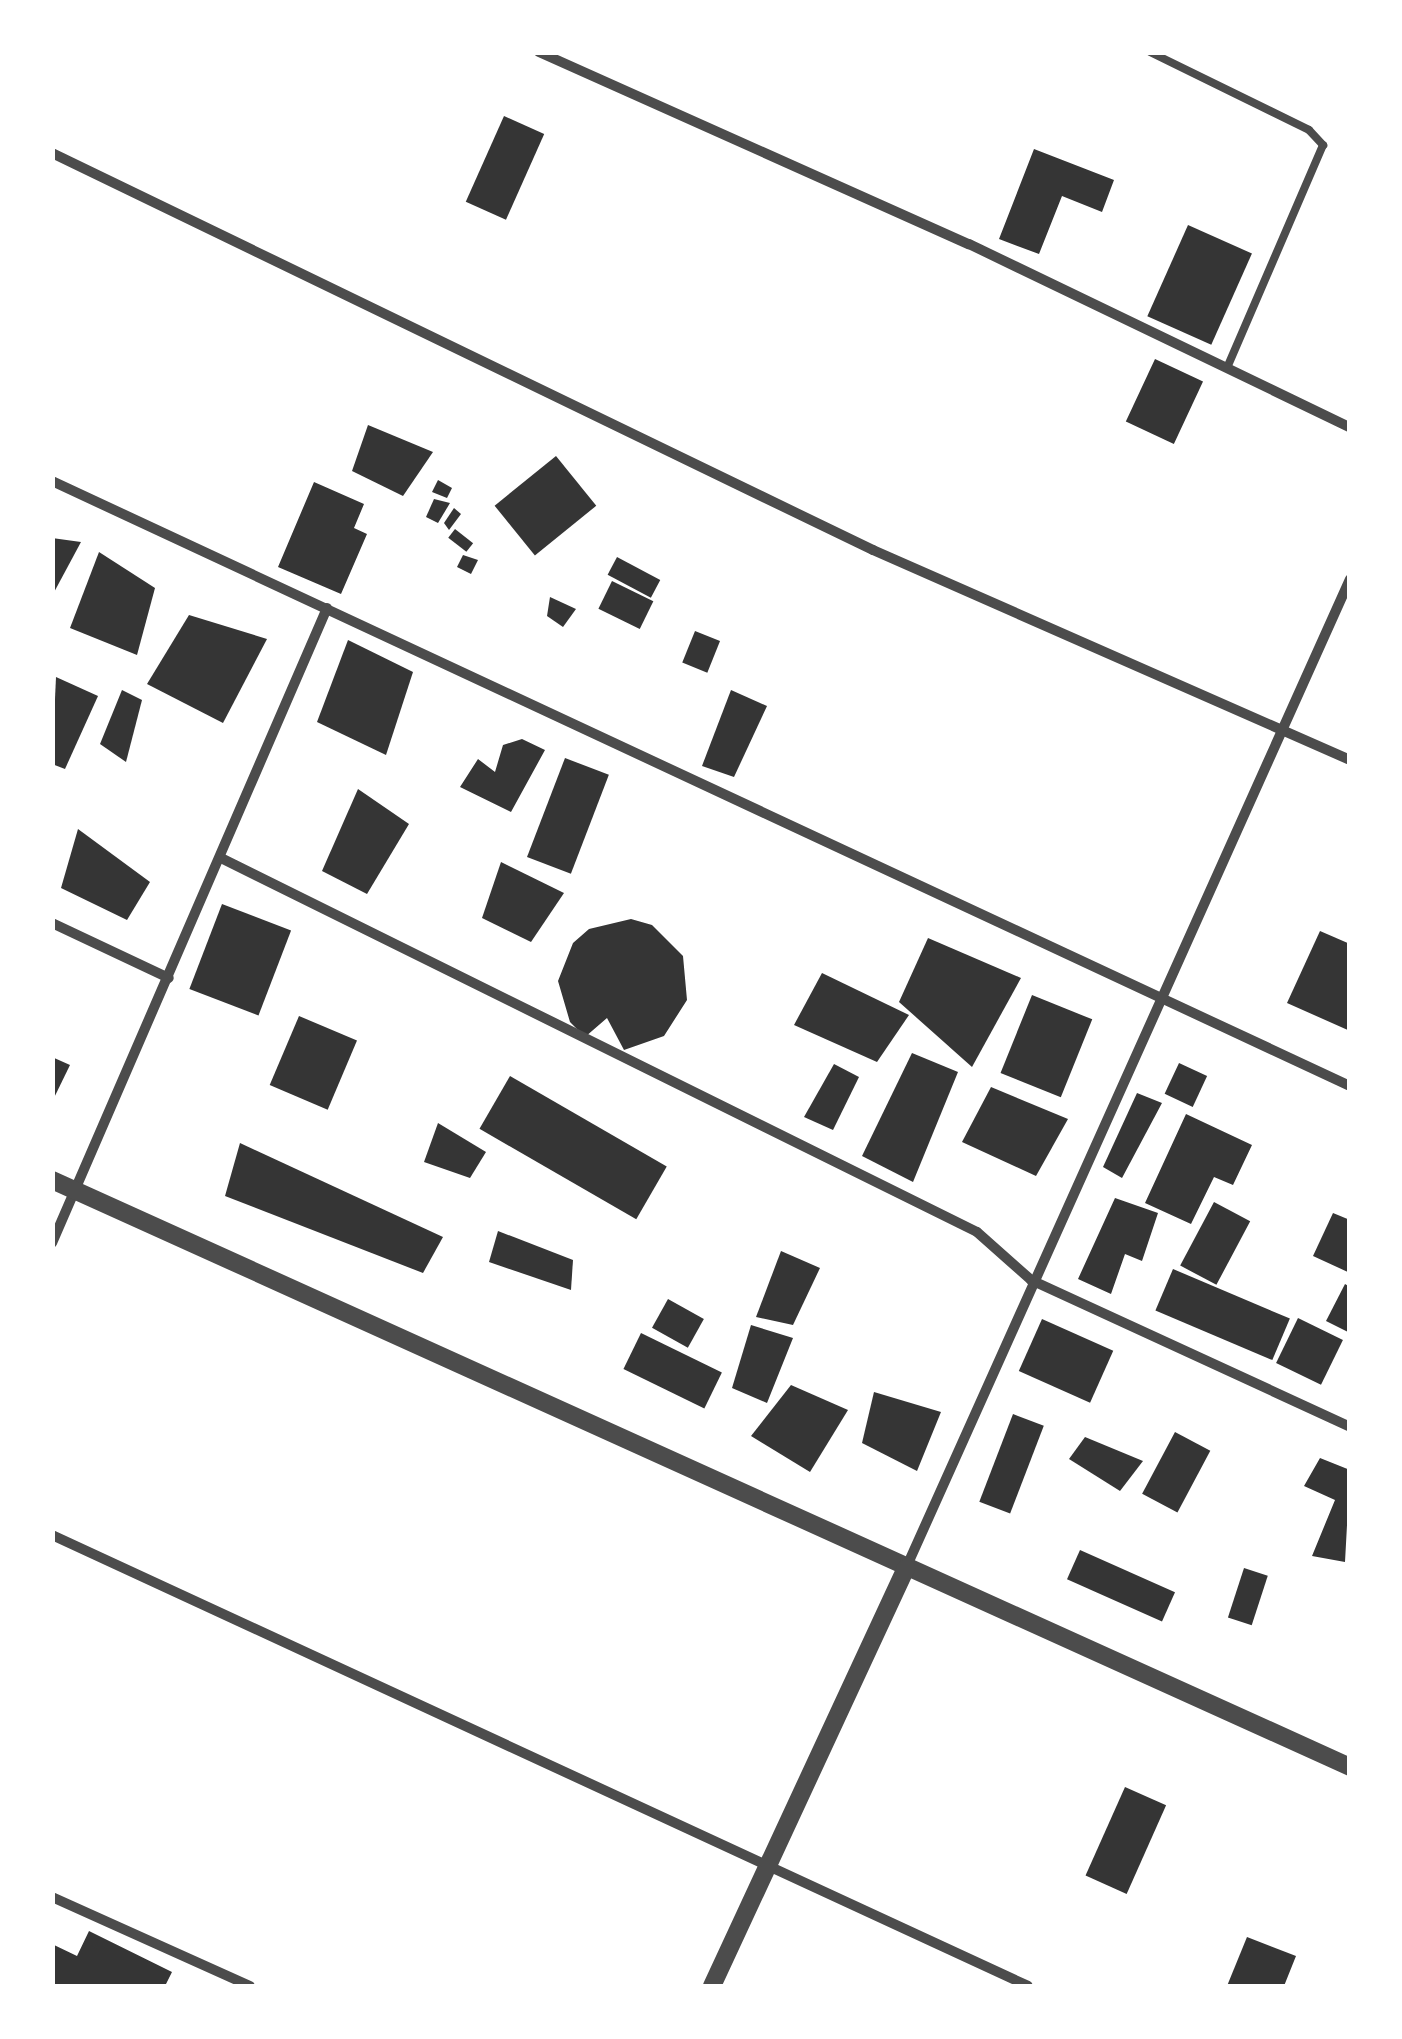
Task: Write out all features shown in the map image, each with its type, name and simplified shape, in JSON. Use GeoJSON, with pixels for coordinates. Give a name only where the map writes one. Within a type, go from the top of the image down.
{"type":"FeatureCollection","features":[{"type":"Feature","properties":{"kind":"street"},"geometry":{"type":"LineString","coordinates":[[539,52],[969,244],[1350,427]]}},
{"type":"Feature","properties":{"kind":"street"},"geometry":{"type":"LineString","coordinates":[[52,153],[873,550],[1350,760]]}},
{"type":"Feature","properties":{"kind":"street"},"geometry":{"type":"LineString","coordinates":[[52,481],[1162,1003],[1350,1086]]}},
{"type":"Feature","properties":{"kind":"street"},"geometry":{"type":"LineString","coordinates":[[712,1986],[906,1568],[1031,1280],[1162,1003],[1350,579]]}},
{"type":"Feature","properties":{"kind":"street"},"geometry":{"type":"LineString","coordinates":[[52,1243],[222,859],[327,608]]}},
{"type":"Feature","properties":{"kind":"street"},"geometry":{"type":"LineString","coordinates":[[222,859],[977,1232],[1031,1280],[1350,1427]]}},
{"type":"Feature","properties":{"kind":"street"},"geometry":{"type":"LineString","coordinates":[[52,923],[168,978]]}},
{"type":"Feature","properties":{"kind":"street"},"geometry":{"type":"LineString","coordinates":[[52,1180],[1350,1767]]}},
{"type":"Feature","properties":{"kind":"street"},"geometry":{"type":"LineString","coordinates":[[52,1535],[1028,1986]]}},
{"type":"Feature","properties":{"kind":"street"},"geometry":{"type":"LineString","coordinates":[[52,1897],[250,1986]]}},
{"type":"Feature","properties":{"kind":"lane"},"geometry":{"type":"LineString","coordinates":[[1150,52],[1309,130],[1323,145],[1227,368]]}},
{"type":"Feature","properties":{"kind":"building"},"geometry":{"type":"Polygon","coordinates":[[[504,116],[544,134],[506,220],[466,202],[504,116]]]}},
{"type":"Feature","properties":{"kind":"building"},"geometry":{"type":"Polygon","coordinates":[[[1034,149],[1114,180],[1102,212],[1062,196],[1039,254],[999,239],[1034,149]]]}},
{"type":"Feature","properties":{"kind":"building"},"geometry":{"type":"Polygon","coordinates":[[[1188,225],[1252,253],[1211,345],[1147,316],[1188,225]]]}},
{"type":"Feature","properties":{"kind":"building"},"geometry":{"type":"Polygon","coordinates":[[[1155,359],[1203,381],[1174,444],[1126,422],[1155,359]]]}},
{"type":"Feature","properties":{"kind":"building"},"geometry":{"type":"Polygon","coordinates":[[[368,425],[433,452],[403,496],[352,471],[368,425]]]}},
{"type":"Feature","properties":{"kind":"building"},"geometry":{"type":"Polygon","coordinates":[[[556,456],[596,506],[535,555],[495,506],[556,456]]]}},
{"type":"Feature","properties":{"kind":"building"},"geometry":{"type":"Polygon","coordinates":[[[438,480],[452,488],[447,498],[432,492],[438,480]]]}},
{"type":"Feature","properties":{"kind":"building"},"geometry":{"type":"Polygon","coordinates":[[[314,482],[364,504],[354,528],[367,534],[341,594],[278,567],[314,482]]]}},
{"type":"Feature","properties":{"kind":"building"},"geometry":{"type":"Polygon","coordinates":[[[434,499],[450,503],[438,523],[426,517],[434,499]]]}},
{"type":"Feature","properties":{"kind":"building"},"geometry":{"type":"Polygon","coordinates":[[[454,508],[461,514],[449,530],[444,523],[454,508]]]}},
{"type":"Feature","properties":{"kind":"building"},"geometry":{"type":"Polygon","coordinates":[[[455,529],[473,543],[466,552],[448,538],[455,529]]]}},
{"type":"Feature","properties":{"kind":"building"},"geometry":{"type":"Polygon","coordinates":[[[52,538],[81,542],[52,596],[52,538]]]}},
{"type":"Feature","properties":{"kind":"building"},"geometry":{"type":"Polygon","coordinates":[[[99,552],[155,588],[137,655],[70,628],[99,552]]]}},
{"type":"Feature","properties":{"kind":"building"},"geometry":{"type":"Polygon","coordinates":[[[463,555],[478,560],[471,574],[457,567],[463,555]]]}},
{"type":"Feature","properties":{"kind":"building"},"geometry":{"type":"Polygon","coordinates":[[[617,557],[660,580],[651,598],[608,575],[617,557]]]}},
{"type":"Feature","properties":{"kind":"building"},"geometry":{"type":"Polygon","coordinates":[[[612,581],[653,601],[640,629],[598,609],[612,581]]]}},
{"type":"Feature","properties":{"kind":"building"},"geometry":{"type":"Polygon","coordinates":[[[550,597],[576,609],[563,627],[547,616],[550,597]]]}},
{"type":"Feature","properties":{"kind":"building"},"geometry":{"type":"Polygon","coordinates":[[[189,615],[267,639],[223,723],[147,684],[189,615]]]}},
{"type":"Feature","properties":{"kind":"building"},"geometry":{"type":"Polygon","coordinates":[[[695,631],[720,641],[707,673],[682,663],[695,631]]]}},
{"type":"Feature","properties":{"kind":"building"},"geometry":{"type":"Polygon","coordinates":[[[348,640],[413,672],[386,755],[317,722],[348,640]]]}},
{"type":"Feature","properties":{"kind":"building"},"geometry":{"type":"Polygon","coordinates":[[[56,677],[98,696],[65,769],[52,764],[56,677]]]}},
{"type":"Feature","properties":{"kind":"building"},"geometry":{"type":"Polygon","coordinates":[[[122,690],[142,700],[126,762],[100,744],[122,690]]]}},
{"type":"Feature","properties":{"kind":"building"},"geometry":{"type":"Polygon","coordinates":[[[731,690],[767,706],[734,777],[702,766],[731,690]]]}},
{"type":"Feature","properties":{"kind":"building"},"geometry":{"type":"Polygon","coordinates":[[[522,739],[545,750],[511,812],[460,787],[478,759],[495,772],[503,745],[522,739]]]}},
{"type":"Feature","properties":{"kind":"building"},"geometry":{"type":"Polygon","coordinates":[[[565,758],[609,775],[571,874],[527,857],[565,758]]]}},
{"type":"Feature","properties":{"kind":"building"},"geometry":{"type":"Polygon","coordinates":[[[358,789],[409,824],[367,894],[322,871],[358,789]]]}},
{"type":"Feature","properties":{"kind":"building"},"geometry":{"type":"Polygon","coordinates":[[[78,829],[150,882],[127,920],[61,888],[78,829]]]}},
{"type":"Feature","properties":{"kind":"building"},"geometry":{"type":"Polygon","coordinates":[[[501,862],[564,893],[531,942],[482,918],[501,862]]]}},
{"type":"Feature","properties":{"kind":"building"},"geometry":{"type":"Polygon","coordinates":[[[222,904],[291,931],[258,1015],[189,989],[222,904]]]}},
{"type":"Feature","properties":{"kind":"building"},"geometry":{"type":"Polygon","coordinates":[[[631,919],[652,925],[683,956],[687,1000],[664,1036],[624,1050],[607,1018],[585,1037],[570,1022],[558,981],[573,943],[589,929],[631,919]]]}},
{"type":"Feature","properties":{"kind":"building"},"geometry":{"type":"Polygon","coordinates":[[[1320,931],[1350,944],[1350,1031],[1287,1003],[1320,931]]]}},
{"type":"Feature","properties":{"kind":"building"},"geometry":{"type":"Polygon","coordinates":[[[928,938],[1021,978],[972,1067],[899,1002],[928,938]]]}},
{"type":"Feature","properties":{"kind":"building"},"geometry":{"type":"Polygon","coordinates":[[[822,973],[909,1015],[877,1062],[794,1025],[822,973]]]}},
{"type":"Feature","properties":{"kind":"building"},"geometry":{"type":"Polygon","coordinates":[[[1032,995],[1092,1019],[1061,1097],[1001,1073],[1032,995]]]}},
{"type":"Feature","properties":{"kind":"building"},"geometry":{"type":"Polygon","coordinates":[[[299,1016],[357,1041],[328,1110],[270,1085],[299,1016]]]}},
{"type":"Feature","properties":{"kind":"building"},"geometry":{"type":"Polygon","coordinates":[[[912,1053],[958,1072],[913,1182],[862,1156],[912,1053]]]}},
{"type":"Feature","properties":{"kind":"building"},"geometry":{"type":"Polygon","coordinates":[[[52,1057],[70,1065],[52,1102],[52,1057]]]}},
{"type":"Feature","properties":{"kind":"building"},"geometry":{"type":"Polygon","coordinates":[[[1179,1063],[1207,1076],[1193,1107],[1165,1094],[1179,1063]]]}},
{"type":"Feature","properties":{"kind":"building"},"geometry":{"type":"Polygon","coordinates":[[[834,1064],[859,1077],[833,1130],[804,1117],[834,1064]]]}},
{"type":"Feature","properties":{"kind":"building"},"geometry":{"type":"Polygon","coordinates":[[[510,1076],[667,1166],[636,1219],[480,1129],[510,1076]]]}},
{"type":"Feature","properties":{"kind":"building"},"geometry":{"type":"Polygon","coordinates":[[[991,1087],[1068,1119],[1036,1176],[962,1142],[991,1087]]]}},
{"type":"Feature","properties":{"kind":"building"},"geometry":{"type":"Polygon","coordinates":[[[1137,1093],[1162,1103],[1122,1178],[1103,1167],[1137,1093]]]}},
{"type":"Feature","properties":{"kind":"building"},"geometry":{"type":"Polygon","coordinates":[[[1186,1114],[1252,1145],[1233,1185],[1214,1177],[1191,1224],[1145,1203],[1186,1114]]]}},
{"type":"Feature","properties":{"kind":"building"},"geometry":{"type":"Polygon","coordinates":[[[438,1123],[486,1152],[470,1178],[424,1162],[438,1123]]]}},
{"type":"Feature","properties":{"kind":"building"},"geometry":{"type":"Polygon","coordinates":[[[240,1143],[443,1237],[423,1273],[225,1196],[240,1143]]]}},
{"type":"Feature","properties":{"kind":"building"},"geometry":{"type":"Polygon","coordinates":[[[1115,1198],[1158,1213],[1142,1261],[1125,1254],[1111,1294],[1078,1279],[1115,1198]]]}},
{"type":"Feature","properties":{"kind":"building"},"geometry":{"type":"Polygon","coordinates":[[[1214,1202],[1250,1221],[1216,1285],[1180,1266],[1214,1202]]]}},
{"type":"Feature","properties":{"kind":"building"},"geometry":{"type":"Polygon","coordinates":[[[1333,1213],[1350,1220],[1350,1273],[1313,1256],[1333,1213]]]}},
{"type":"Feature","properties":{"kind":"building"},"geometry":{"type":"Polygon","coordinates":[[[498,1231],[573,1260],[571,1290],[489,1262],[498,1231]]]}},
{"type":"Feature","properties":{"kind":"building"},"geometry":{"type":"Polygon","coordinates":[[[781,1251],[820,1268],[793,1325],[756,1317],[781,1251]]]}},
{"type":"Feature","properties":{"kind":"building"},"geometry":{"type":"Polygon","coordinates":[[[1173,1269],[1290,1319],[1272,1360],[1155,1310],[1173,1269]]]}},
{"type":"Feature","properties":{"kind":"building"},"geometry":{"type":"Polygon","coordinates":[[[1345,1284],[1350,1287],[1350,1333],[1326,1321],[1345,1284]]]}},
{"type":"Feature","properties":{"kind":"building"},"geometry":{"type":"Polygon","coordinates":[[[668,1299],[704,1319],[688,1348],[652,1328],[668,1299]]]}},
{"type":"Feature","properties":{"kind":"building"},"geometry":{"type":"Polygon","coordinates":[[[1298,1318],[1343,1340],[1321,1385],[1276,1363],[1298,1318]]]}},
{"type":"Feature","properties":{"kind":"building"},"geometry":{"type":"Polygon","coordinates":[[[1042,1319],[1113,1351],[1090,1403],[1019,1371],[1042,1319]]]}},
{"type":"Feature","properties":{"kind":"building"},"geometry":{"type":"Polygon","coordinates":[[[751,1325],[793,1338],[767,1403],[732,1388],[751,1325]]]}},
{"type":"Feature","properties":{"kind":"building"},"geometry":{"type":"Polygon","coordinates":[[[641,1333],[722,1372],[704,1408],[623,1369],[641,1333]]]}},
{"type":"Feature","properties":{"kind":"building"},"geometry":{"type":"Polygon","coordinates":[[[791,1385],[848,1410],[810,1472],[751,1436],[791,1385]]]}},
{"type":"Feature","properties":{"kind":"building"},"geometry":{"type":"Polygon","coordinates":[[[874,1392],[941,1412],[917,1471],[862,1443],[874,1392]]]}},
{"type":"Feature","properties":{"kind":"building"},"geometry":{"type":"Polygon","coordinates":[[[1013,1414],[1044,1426],[1010,1514],[979,1502],[1013,1414]]]}},
{"type":"Feature","properties":{"kind":"building"},"geometry":{"type":"Polygon","coordinates":[[[1175,1432],[1210,1451],[1177,1513],[1142,1494],[1175,1432]]]}},
{"type":"Feature","properties":{"kind":"building"},"geometry":{"type":"Polygon","coordinates":[[[1085,1437],[1143,1461],[1120,1491],[1069,1459],[1085,1437]]]}},
{"type":"Feature","properties":{"kind":"building"},"geometry":{"type":"Polygon","coordinates":[[[1320,1458],[1350,1470],[1345,1562],[1312,1556],[1335,1500],[1304,1486],[1320,1458]]]}},
{"type":"Feature","properties":{"kind":"building"},"geometry":{"type":"Polygon","coordinates":[[[1080,1550],[1175,1592],[1162,1622],[1067,1579],[1080,1550]]]}},
{"type":"Feature","properties":{"kind":"building"},"geometry":{"type":"Polygon","coordinates":[[[1244,1568],[1268,1576],[1252,1625],[1228,1617],[1244,1568]]]}},
{"type":"Feature","properties":{"kind":"building"},"geometry":{"type":"Polygon","coordinates":[[[1125,1787],[1166,1805],[1127,1894],[1086,1876],[1125,1787]]]}},
{"type":"Feature","properties":{"kind":"building"},"geometry":{"type":"Polygon","coordinates":[[[89,1931],[172,1972],[165,1986],[52,1986],[52,1944],[77,1956],[89,1931]]]}},
{"type":"Feature","properties":{"kind":"building"},"geometry":{"type":"Polygon","coordinates":[[[1247,1937],[1296,1956],[1284,1986],[1227,1986],[1247,1937]]]}}]}
